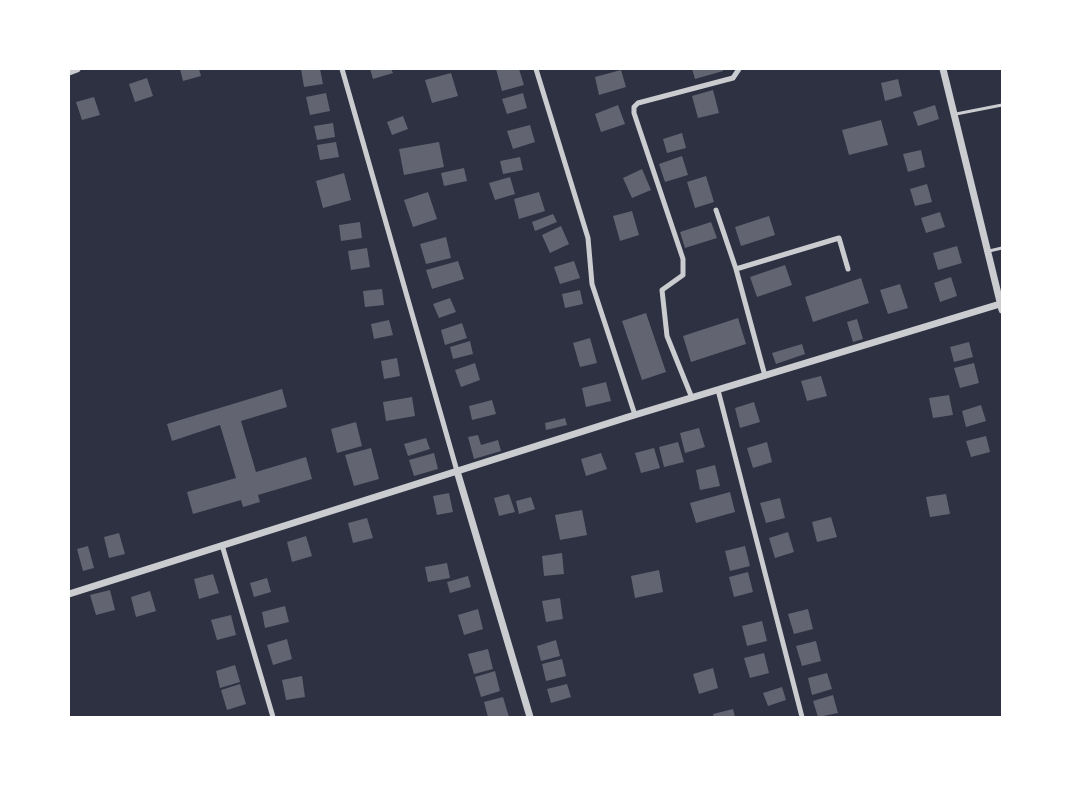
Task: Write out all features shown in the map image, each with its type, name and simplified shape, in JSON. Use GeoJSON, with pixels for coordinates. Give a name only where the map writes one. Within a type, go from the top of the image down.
{"type":"FeatureCollection","features":[{"type":"Feature","properties":{"kind":"street"},"geometry":{"type":"LineString","coordinates":[[69,72],[77,69]]}},
{"type":"Feature","properties":{"kind":"street"},"geometry":{"type":"LineString","coordinates":[[342,69],[530,717]]}},
{"type":"Feature","properties":{"kind":"street"},"geometry":{"type":"LineString","coordinates":[[536,69],[588,238],[592,284],[634,415]]}},
{"type":"Feature","properties":{"kind":"street"},"geometry":{"type":"LineString","coordinates":[[692,398],[667,336],[662,290],[683,275],[682,259],[634,113],[634,107],[638,103],[733,78],[739,69]]}},
{"type":"Feature","properties":{"kind":"street"},"geometry":{"type":"LineString","coordinates":[[69,594],[634,415],[1001,307],[943,69]]}},
{"type":"Feature","properties":{"kind":"street"},"geometry":{"type":"LineString","coordinates":[[716,210],[736,270],[765,376]]}},
{"type":"Feature","properties":{"kind":"street"},"geometry":{"type":"LineString","coordinates":[[736,270],[839,238],[848,269]]}},
{"type":"Feature","properties":{"kind":"street"},"geometry":{"type":"LineString","coordinates":[[718,390],[802,717]]}},
{"type":"Feature","properties":{"kind":"street"},"geometry":{"type":"LineString","coordinates":[[222,545],[273,717]]}},
{"type":"Feature","properties":{"kind":"lane"},"geometry":{"type":"LineString","coordinates":[[954,115],[1002,105]]}},
{"type":"Feature","properties":{"kind":"lane"},"geometry":{"type":"LineString","coordinates":[[988,251],[1002,248]]}},
{"type":"Feature","properties":{"kind":"building"},"geometry":{"type":"Polygon","coordinates":[[[180,69],[199,69],[201,76],[183,81],[180,69]]]}},
{"type":"Feature","properties":{"kind":"building"},"geometry":{"type":"Polygon","coordinates":[[[301,69],[320,69],[323,84],[304,87],[301,69]]]}},
{"type":"Feature","properties":{"kind":"building"},"geometry":{"type":"Polygon","coordinates":[[[370,69],[391,69],[393,73],[373,79],[370,69]]]}},
{"type":"Feature","properties":{"kind":"building"},"geometry":{"type":"Polygon","coordinates":[[[496,69],[519,69],[524,85],[502,91],[496,69]]]}},
{"type":"Feature","properties":{"kind":"building"},"geometry":{"type":"Polygon","coordinates":[[[692,69],[723,69],[723,71],[695,79],[692,69]]]}},
{"type":"Feature","properties":{"kind":"building"},"geometry":{"type":"Polygon","coordinates":[[[621,70],[626,87],[599,95],[595,77],[621,70]]]}},
{"type":"Feature","properties":{"kind":"building"},"geometry":{"type":"Polygon","coordinates":[[[451,73],[458,96],[432,103],[425,80],[451,73]]]}},
{"type":"Feature","properties":{"kind":"building"},"geometry":{"type":"Polygon","coordinates":[[[147,78],[153,96],[135,102],[129,84],[147,78]]]}},
{"type":"Feature","properties":{"kind":"building"},"geometry":{"type":"Polygon","coordinates":[[[898,79],[902,96],[885,101],[881,83],[898,79]]]}},
{"type":"Feature","properties":{"kind":"building"},"geometry":{"type":"Polygon","coordinates":[[[713,90],[719,113],[698,118],[692,96],[713,90]]]}},
{"type":"Feature","properties":{"kind":"building"},"geometry":{"type":"Polygon","coordinates":[[[326,93],[330,111],[310,115],[306,97],[326,93]]]}},
{"type":"Feature","properties":{"kind":"building"},"geometry":{"type":"Polygon","coordinates":[[[523,93],[527,108],[507,114],[502,99],[523,93]]]}},
{"type":"Feature","properties":{"kind":"building"},"geometry":{"type":"Polygon","coordinates":[[[94,97],[100,115],[82,120],[76,102],[94,97]]]}},
{"type":"Feature","properties":{"kind":"building"},"geometry":{"type":"Polygon","coordinates":[[[618,105],[625,124],[601,132],[595,114],[618,105]]]}},
{"type":"Feature","properties":{"kind":"building"},"geometry":{"type":"Polygon","coordinates":[[[935,105],[939,119],[918,126],[913,112],[935,105]]]}},
{"type":"Feature","properties":{"kind":"building"},"geometry":{"type":"Polygon","coordinates":[[[403,116],[408,129],[392,135],[387,122],[403,116]]]}},
{"type":"Feature","properties":{"kind":"building"},"geometry":{"type":"Polygon","coordinates":[[[881,120],[888,145],[849,155],[842,130],[881,120]]]}},
{"type":"Feature","properties":{"kind":"building"},"geometry":{"type":"Polygon","coordinates":[[[333,123],[335,137],[317,140],[314,126],[333,123]]]}},
{"type":"Feature","properties":{"kind":"building"},"geometry":{"type":"Polygon","coordinates":[[[530,125],[535,142],[513,149],[507,131],[530,125]]]}},
{"type":"Feature","properties":{"kind":"building"},"geometry":{"type":"Polygon","coordinates":[[[682,133],[686,148],[667,153],[663,139],[682,133]]]}},
{"type":"Feature","properties":{"kind":"building"},"geometry":{"type":"Polygon","coordinates":[[[336,142],[339,157],[320,160],[317,145],[336,142]]]}},
{"type":"Feature","properties":{"kind":"building"},"geometry":{"type":"Polygon","coordinates":[[[439,142],[444,167],[404,175],[399,149],[439,142]]]}},
{"type":"Feature","properties":{"kind":"building"},"geometry":{"type":"Polygon","coordinates":[[[921,150],[925,167],[908,172],[903,154],[921,150]]]}},
{"type":"Feature","properties":{"kind":"building"},"geometry":{"type":"Polygon","coordinates":[[[682,156],[688,175],[665,182],[659,164],[682,156]]]}},
{"type":"Feature","properties":{"kind":"building"},"geometry":{"type":"Polygon","coordinates":[[[520,157],[523,170],[503,174],[500,161],[520,157]]]}},
{"type":"Feature","properties":{"kind":"building"},"geometry":{"type":"Polygon","coordinates":[[[464,168],[467,181],[444,186],[441,173],[464,168]]]}},
{"type":"Feature","properties":{"kind":"building"},"geometry":{"type":"Polygon","coordinates":[[[642,169],[651,190],[632,198],[623,178],[642,169]]]}},
{"type":"Feature","properties":{"kind":"building"},"geometry":{"type":"Polygon","coordinates":[[[344,173],[351,200],[323,208],[316,181],[344,173]]]}},
{"type":"Feature","properties":{"kind":"building"},"geometry":{"type":"Polygon","coordinates":[[[706,176],[714,202],[695,208],[687,182],[706,176]]]}},
{"type":"Feature","properties":{"kind":"building"},"geometry":{"type":"Polygon","coordinates":[[[510,177],[515,194],[495,200],[489,183],[510,177]]]}},
{"type":"Feature","properties":{"kind":"building"},"geometry":{"type":"Polygon","coordinates":[[[927,184],[932,202],[915,206],[910,189],[927,184]]]}},
{"type":"Feature","properties":{"kind":"building"},"geometry":{"type":"Polygon","coordinates":[[[428,192],[437,219],[413,227],[404,200],[428,192]]]}},
{"type":"Feature","properties":{"kind":"building"},"geometry":{"type":"Polygon","coordinates":[[[539,192],[545,211],[519,219],[514,199],[539,192]]]}},
{"type":"Feature","properties":{"kind":"building"},"geometry":{"type":"Polygon","coordinates":[[[632,211],[639,235],[620,241],[613,216],[632,211]]]}},
{"type":"Feature","properties":{"kind":"building"},"geometry":{"type":"Polygon","coordinates":[[[940,212],[945,227],[926,233],[921,218],[940,212]]]}},
{"type":"Feature","properties":{"kind":"building"},"geometry":{"type":"Polygon","coordinates":[[[553,214],[557,222],[535,231],[532,222],[553,214]]]}},
{"type":"Feature","properties":{"kind":"building"},"geometry":{"type":"Polygon","coordinates":[[[769,216],[775,235],[741,246],[735,227],[769,216]]]}},
{"type":"Feature","properties":{"kind":"building"},"geometry":{"type":"Polygon","coordinates":[[[360,222],[362,238],[341,241],[339,225],[360,222]]]}},
{"type":"Feature","properties":{"kind":"building"},"geometry":{"type":"Polygon","coordinates":[[[711,222],[717,238],[685,248],[680,232],[711,222]]]}},
{"type":"Feature","properties":{"kind":"building"},"geometry":{"type":"Polygon","coordinates":[[[561,226],[569,244],[550,253],[542,235],[561,226]]]}},
{"type":"Feature","properties":{"kind":"building"},"geometry":{"type":"Polygon","coordinates":[[[446,237],[451,258],[426,264],[420,244],[446,237]]]}},
{"type":"Feature","properties":{"kind":"building"},"geometry":{"type":"Polygon","coordinates":[[[957,246],[962,263],[938,270],[933,253],[957,246]]]}},
{"type":"Feature","properties":{"kind":"building"},"geometry":{"type":"Polygon","coordinates":[[[367,248],[370,267],[351,270],[348,251],[367,248]]]}},
{"type":"Feature","properties":{"kind":"building"},"geometry":{"type":"Polygon","coordinates":[[[458,261],[464,279],[432,289],[426,270],[458,261]]]}},
{"type":"Feature","properties":{"kind":"building"},"geometry":{"type":"Polygon","coordinates":[[[574,261],[580,278],[560,284],[554,267],[574,261]]]}},
{"type":"Feature","properties":{"kind":"building"},"geometry":{"type":"Polygon","coordinates":[[[785,265],[792,285],[757,297],[750,277],[785,265]]]}},
{"type":"Feature","properties":{"kind":"building"},"geometry":{"type":"Polygon","coordinates":[[[951,277],[957,296],[940,302],[934,283],[951,277]]]}},
{"type":"Feature","properties":{"kind":"building"},"geometry":{"type":"Polygon","coordinates":[[[861,278],[869,303],[813,322],[805,297],[861,278]]]}},
{"type":"Feature","properties":{"kind":"building"},"geometry":{"type":"Polygon","coordinates":[[[900,284],[908,308],[888,314],[880,290],[900,284]]]}},
{"type":"Feature","properties":{"kind":"building"},"geometry":{"type":"Polygon","coordinates":[[[382,289],[384,305],[365,307],[363,291],[382,289]]]}},
{"type":"Feature","properties":{"kind":"building"},"geometry":{"type":"Polygon","coordinates":[[[580,290],[583,304],[565,308],[562,294],[580,290]]]}},
{"type":"Feature","properties":{"kind":"building"},"geometry":{"type":"Polygon","coordinates":[[[450,298],[456,312],[439,318],[433,304],[450,298]]]}},
{"type":"Feature","properties":{"kind":"building"},"geometry":{"type":"Polygon","coordinates":[[[646,313],[666,372],[642,380],[622,321],[646,313]]]}},
{"type":"Feature","properties":{"kind":"building"},"geometry":{"type":"Polygon","coordinates":[[[738,318],[746,344],[691,362],[683,336],[738,318]]]}},
{"type":"Feature","properties":{"kind":"building"},"geometry":{"type":"Polygon","coordinates":[[[857,319],[863,339],[853,342],[847,322],[857,319]]]}},
{"type":"Feature","properties":{"kind":"building"},"geometry":{"type":"Polygon","coordinates":[[[389,320],[393,335],[374,339],[371,324],[389,320]]]}},
{"type":"Feature","properties":{"kind":"building"},"geometry":{"type":"Polygon","coordinates":[[[462,323],[467,338],[445,345],[441,330],[462,323]]]}},
{"type":"Feature","properties":{"kind":"building"},"geometry":{"type":"Polygon","coordinates":[[[590,338],[597,363],[580,367],[573,343],[590,338]]]}},
{"type":"Feature","properties":{"kind":"building"},"geometry":{"type":"Polygon","coordinates":[[[470,341],[473,354],[453,359],[450,347],[470,341]]]}},
{"type":"Feature","properties":{"kind":"building"},"geometry":{"type":"Polygon","coordinates":[[[969,342],[973,357],[954,362],[950,347],[969,342]]]}},
{"type":"Feature","properties":{"kind":"building"},"geometry":{"type":"Polygon","coordinates":[[[802,344],[805,354],[776,364],[772,353],[802,344]]]}},
{"type":"Feature","properties":{"kind":"building"},"geometry":{"type":"Polygon","coordinates":[[[397,358],[400,376],[384,379],[381,361],[397,358]]]}},
{"type":"Feature","properties":{"kind":"building"},"geometry":{"type":"Polygon","coordinates":[[[475,363],[480,380],[461,387],[455,370],[475,363]]]}},
{"type":"Feature","properties":{"kind":"building"},"geometry":{"type":"Polygon","coordinates":[[[974,363],[979,383],[960,388],[954,368],[974,363]]]}},
{"type":"Feature","properties":{"kind":"building"},"geometry":{"type":"Polygon","coordinates":[[[821,376],[827,396],[807,401],[801,381],[821,376]]]}},
{"type":"Feature","properties":{"kind":"building"},"geometry":{"type":"Polygon","coordinates":[[[606,382],[611,401],[586,407],[582,388],[606,382]]]}},
{"type":"Feature","properties":{"kind":"building"},"geometry":{"type":"Polygon","coordinates":[[[282,389],[287,407],[241,421],[256,472],[306,457],[312,479],[258,495],[260,502],[243,507],[241,500],[193,514],[187,492],[236,478],[220,425],[172,441],[167,424],[282,389]]]}},
{"type":"Feature","properties":{"kind":"building"},"geometry":{"type":"Polygon","coordinates":[[[949,395],[953,415],[933,418],[929,398],[949,395]]]}},
{"type":"Feature","properties":{"kind":"building"},"geometry":{"type":"Polygon","coordinates":[[[412,397],[415,416],[386,421],[383,402],[412,397]]]}},
{"type":"Feature","properties":{"kind":"building"},"geometry":{"type":"Polygon","coordinates":[[[492,400],[496,414],[472,420],[469,406],[492,400]]]}},
{"type":"Feature","properties":{"kind":"building"},"geometry":{"type":"Polygon","coordinates":[[[754,402],[760,422],[740,428],[735,408],[754,402]]]}},
{"type":"Feature","properties":{"kind":"building"},"geometry":{"type":"Polygon","coordinates":[[[981,405],[986,421],[966,427],[962,411],[981,405]]]}},
{"type":"Feature","properties":{"kind":"building"},"geometry":{"type":"Polygon","coordinates":[[[565,418],[567,425],[546,430],[545,423],[565,418]]]}},
{"type":"Feature","properties":{"kind":"building"},"geometry":{"type":"Polygon","coordinates":[[[356,422],[362,446],[337,453],[331,429],[356,422]]]}},
{"type":"Feature","properties":{"kind":"building"},"geometry":{"type":"Polygon","coordinates":[[[699,428],[705,447],[685,453],[680,433],[699,428]]]}},
{"type":"Feature","properties":{"kind":"building"},"geometry":{"type":"Polygon","coordinates":[[[478,435],[481,445],[498,440],[501,451],[474,459],[468,437],[478,435]]]}},
{"type":"Feature","properties":{"kind":"building"},"geometry":{"type":"Polygon","coordinates":[[[986,436],[990,452],[971,457],[966,441],[986,436]]]}},
{"type":"Feature","properties":{"kind":"building"},"geometry":{"type":"Polygon","coordinates":[[[426,438],[430,449],[408,456],[404,444],[426,438]]]}},
{"type":"Feature","properties":{"kind":"building"},"geometry":{"type":"Polygon","coordinates":[[[678,442],[684,462],[664,467],[659,447],[678,442]]]}},
{"type":"Feature","properties":{"kind":"building"},"geometry":{"type":"Polygon","coordinates":[[[767,442],[772,462],[753,468],[747,448],[767,442]]]}},
{"type":"Feature","properties":{"kind":"building"},"geometry":{"type":"Polygon","coordinates":[[[371,448],[379,479],[354,486],[345,455],[371,448]]]}},
{"type":"Feature","properties":{"kind":"building"},"geometry":{"type":"Polygon","coordinates":[[[654,448],[660,468],[641,473],[635,453],[654,448]]]}},
{"type":"Feature","properties":{"kind":"building"},"geometry":{"type":"Polygon","coordinates":[[[434,453],[438,469],[414,476],[409,460],[434,453]]]}},
{"type":"Feature","properties":{"kind":"building"},"geometry":{"type":"Polygon","coordinates":[[[601,453],[607,469],[586,476],[581,459],[601,453]]]}},
{"type":"Feature","properties":{"kind":"building"},"geometry":{"type":"Polygon","coordinates":[[[715,465],[720,486],[700,490],[696,470],[715,465]]]}},
{"type":"Feature","properties":{"kind":"building"},"geometry":{"type":"Polygon","coordinates":[[[730,492],[735,512],[696,523],[690,503],[730,492]]]}},
{"type":"Feature","properties":{"kind":"building"},"geometry":{"type":"Polygon","coordinates":[[[449,493],[453,512],[437,515],[433,496],[449,493]]]}},
{"type":"Feature","properties":{"kind":"building"},"geometry":{"type":"Polygon","coordinates":[[[509,494],[515,512],[499,516],[494,498],[509,494]]]}},
{"type":"Feature","properties":{"kind":"building"},"geometry":{"type":"Polygon","coordinates":[[[946,494],[950,514],[930,517],[926,497],[946,494]]]}},
{"type":"Feature","properties":{"kind":"building"},"geometry":{"type":"Polygon","coordinates":[[[531,497],[535,509],[519,514],[516,501],[531,497]]]}},
{"type":"Feature","properties":{"kind":"building"},"geometry":{"type":"Polygon","coordinates":[[[780,498],[785,518],[766,523],[760,503],[780,498]]]}},
{"type":"Feature","properties":{"kind":"building"},"geometry":{"type":"Polygon","coordinates":[[[582,510],[587,535],[560,540],[555,515],[582,510]]]}},
{"type":"Feature","properties":{"kind":"building"},"geometry":{"type":"Polygon","coordinates":[[[831,517],[837,537],[817,542],[812,522],[831,517]]]}},
{"type":"Feature","properties":{"kind":"building"},"geometry":{"type":"Polygon","coordinates":[[[367,518],[373,538],[353,543],[348,523],[367,518]]]}},
{"type":"Feature","properties":{"kind":"building"},"geometry":{"type":"Polygon","coordinates":[[[788,532],[794,552],[775,558],[769,538],[788,532]]]}},
{"type":"Feature","properties":{"kind":"building"},"geometry":{"type":"Polygon","coordinates":[[[119,533],[125,554],[109,558],[104,537],[119,533]]]}},
{"type":"Feature","properties":{"kind":"building"},"geometry":{"type":"Polygon","coordinates":[[[306,536],[312,556],[292,562],[287,542],[306,536]]]}},
{"type":"Feature","properties":{"kind":"building"},"geometry":{"type":"Polygon","coordinates":[[[88,546],[94,568],[83,571],[77,549],[88,546]]]}},
{"type":"Feature","properties":{"kind":"building"},"geometry":{"type":"Polygon","coordinates":[[[745,546],[750,566],[730,571],[725,551],[745,546]]]}},
{"type":"Feature","properties":{"kind":"building"},"geometry":{"type":"Polygon","coordinates":[[[562,553],[564,574],[544,576],[542,556],[562,553]]]}},
{"type":"Feature","properties":{"kind":"building"},"geometry":{"type":"Polygon","coordinates":[[[447,563],[450,578],[428,582],[425,567],[447,563]]]}},
{"type":"Feature","properties":{"kind":"building"},"geometry":{"type":"Polygon","coordinates":[[[659,570],[663,592],[635,598],[631,576],[659,570]]]}},
{"type":"Feature","properties":{"kind":"building"},"geometry":{"type":"Polygon","coordinates":[[[748,572],[753,592],[734,597],[729,577],[748,572]]]}},
{"type":"Feature","properties":{"kind":"building"},"geometry":{"type":"Polygon","coordinates":[[[213,574],[219,593],[199,599],[194,579],[213,574]]]}},
{"type":"Feature","properties":{"kind":"building"},"geometry":{"type":"Polygon","coordinates":[[[468,576],[471,587],[450,593],[447,582],[468,576]]]}},
{"type":"Feature","properties":{"kind":"building"},"geometry":{"type":"Polygon","coordinates":[[[267,578],[271,592],[254,597],[250,583],[267,578]]]}},
{"type":"Feature","properties":{"kind":"building"},"geometry":{"type":"Polygon","coordinates":[[[110,590],[115,610],[96,615],[90,595],[110,590]]]}},
{"type":"Feature","properties":{"kind":"building"},"geometry":{"type":"Polygon","coordinates":[[[150,591],[156,611],[136,617],[131,597],[150,591]]]}},
{"type":"Feature","properties":{"kind":"building"},"geometry":{"type":"Polygon","coordinates":[[[560,598],[563,619],[546,622],[542,601],[560,598]]]}},
{"type":"Feature","properties":{"kind":"building"},"geometry":{"type":"Polygon","coordinates":[[[285,606],[289,622],[265,628],[262,612],[285,606]]]}},
{"type":"Feature","properties":{"kind":"building"},"geometry":{"type":"Polygon","coordinates":[[[478,609],[483,629],[464,635],[458,615],[478,609]]]}},
{"type":"Feature","properties":{"kind":"building"},"geometry":{"type":"Polygon","coordinates":[[[808,609],[813,629],[794,634],[788,614],[808,609]]]}},
{"type":"Feature","properties":{"kind":"building"},"geometry":{"type":"Polygon","coordinates":[[[231,615],[236,635],[217,640],[211,620],[231,615]]]}},
{"type":"Feature","properties":{"kind":"building"},"geometry":{"type":"Polygon","coordinates":[[[762,621],[767,641],[747,646],[742,626],[762,621]]]}},
{"type":"Feature","properties":{"kind":"building"},"geometry":{"type":"Polygon","coordinates":[[[287,639],[292,659],[273,665],[267,645],[287,639]]]}},
{"type":"Feature","properties":{"kind":"building"},"geometry":{"type":"Polygon","coordinates":[[[556,640],[560,656],[541,661],[537,646],[556,640]]]}},
{"type":"Feature","properties":{"kind":"building"},"geometry":{"type":"Polygon","coordinates":[[[816,641],[821,661],[802,666],[796,646],[816,641]]]}},
{"type":"Feature","properties":{"kind":"building"},"geometry":{"type":"Polygon","coordinates":[[[488,649],[493,669],[474,674],[468,654],[488,649]]]}},
{"type":"Feature","properties":{"kind":"building"},"geometry":{"type":"Polygon","coordinates":[[[764,653],[769,673],[750,678],[744,658],[764,653]]]}},
{"type":"Feature","properties":{"kind":"building"},"geometry":{"type":"Polygon","coordinates":[[[562,659],[566,676],[546,681],[542,664],[562,659]]]}},
{"type":"Feature","properties":{"kind":"building"},"geometry":{"type":"Polygon","coordinates":[[[235,665],[240,682],[220,688],[216,671],[235,665]]]}},
{"type":"Feature","properties":{"kind":"building"},"geometry":{"type":"Polygon","coordinates":[[[713,668],[718,688],[699,694],[693,674],[713,668]]]}},
{"type":"Feature","properties":{"kind":"building"},"geometry":{"type":"Polygon","coordinates":[[[495,671],[500,691],[481,697],[475,677],[495,671]]]}},
{"type":"Feature","properties":{"kind":"building"},"geometry":{"type":"Polygon","coordinates":[[[827,673],[832,689],[812,695],[808,678],[827,673]]]}},
{"type":"Feature","properties":{"kind":"building"},"geometry":{"type":"Polygon","coordinates":[[[302,676],[305,697],[286,700],[282,680],[302,676]]]}},
{"type":"Feature","properties":{"kind":"building"},"geometry":{"type":"Polygon","coordinates":[[[240,684],[246,704],[227,710],[221,690],[240,684]]]}},
{"type":"Feature","properties":{"kind":"building"},"geometry":{"type":"Polygon","coordinates":[[[567,684],[571,697],[551,703],[547,689],[567,684]]]}},
{"type":"Feature","properties":{"kind":"building"},"geometry":{"type":"Polygon","coordinates":[[[782,687],[786,700],[768,706],[763,693],[782,687]]]}},
{"type":"Feature","properties":{"kind":"building"},"geometry":{"type":"Polygon","coordinates":[[[833,695],[838,713],[818,717],[813,701],[833,695]]]}},
{"type":"Feature","properties":{"kind":"building"},"geometry":{"type":"Polygon","coordinates":[[[503,697],[509,717],[488,717],[484,702],[503,697]]]}},
{"type":"Feature","properties":{"kind":"building"},"geometry":{"type":"Polygon","coordinates":[[[733,709],[735,717],[714,717],[713,714],[733,709]]]}}]}
